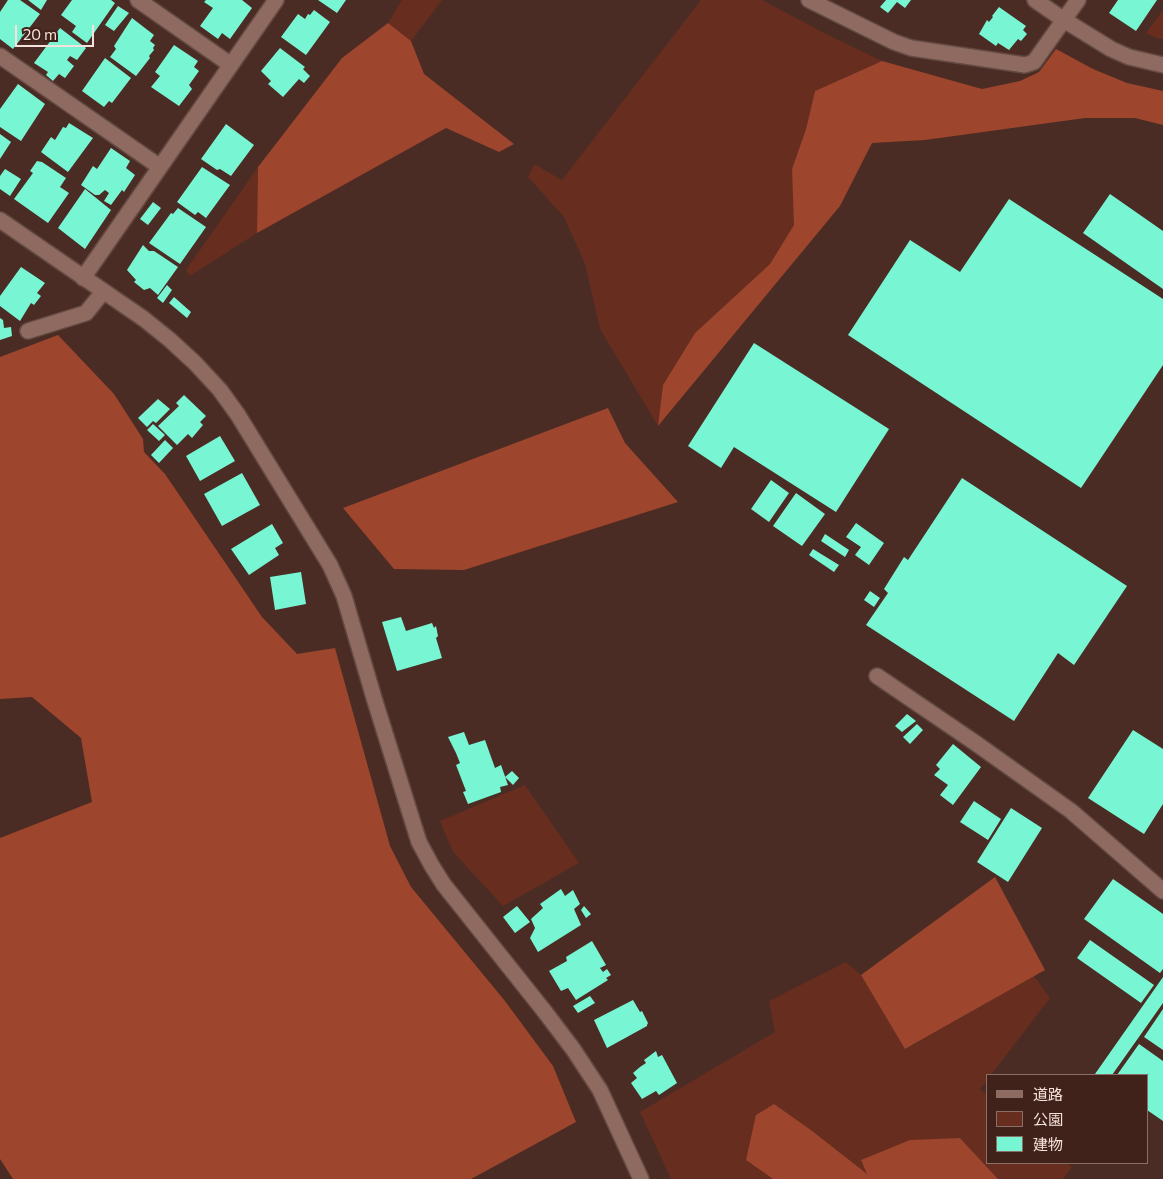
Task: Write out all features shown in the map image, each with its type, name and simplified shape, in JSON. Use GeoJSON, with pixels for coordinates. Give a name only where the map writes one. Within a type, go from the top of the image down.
{"type":"FeatureCollection","features":[{"type":"Feature","properties":{"kind":"street"},"geometry":{"type":"LineString","coordinates":[[138,0],[231,64]]}},
{"type":"Feature","properties":{"kind":"street"},"geometry":{"type":"LineString","coordinates":[[83,278],[276,0]]}},
{"type":"Feature","properties":{"kind":"street"},"geometry":{"type":"LineString","coordinates":[[809,0],[894,42],[911,48],[1025,66],[1034,62],[1078,0]]}},
{"type":"Feature","properties":{"kind":"street"},"geometry":{"type":"LineString","coordinates":[[1035,0],[1111,49],[1163,65]]}},
{"type":"Feature","properties":{"kind":"street"},"geometry":{"type":"LineString","coordinates":[[0,56],[160,167]]}},
{"type":"Feature","properties":{"kind":"street"},"geometry":{"type":"LineString","coordinates":[[0,220],[144,319],[170,340],[220,390],[238,415],[330,565],[344,596],[376,707],[423,850],[444,885],[573,1049],[600,1090],[640,1179]]}},
{"type":"Feature","properties":{"kind":"street"},"geometry":{"type":"LineString","coordinates":[[28,330],[86,313],[103,292]]}},
{"type":"Feature","properties":{"kind":"street"},"geometry":{"type":"LineString","coordinates":[[876,676],[974,742],[1071,811],[1163,891]]}},
{"type":"Feature","properties":{"kind":"green space"},"geometry":{"type":"Polygon","coordinates":[[[402,0],[442,0],[411,41],[388,23],[402,0]]]}},
{"type":"Feature","properties":{"kind":"green space"},"geometry":{"type":"Polygon","coordinates":[[[701,0],[762,0],[882,61],[815,91],[806,129],[792,169],[795,225],[770,264],[695,333],[663,385],[658,426],[600,329],[585,264],[564,217],[528,177],[534,164],[562,180],[701,0]]]}},
{"type":"Feature","properties":{"kind":"green space"},"geometry":{"type":"Polygon","coordinates":[[[1163,10],[1163,39],[1146,33],[1163,10]]]}},
{"type":"Feature","properties":{"kind":"green space"},"geometry":{"type":"Polygon","coordinates":[[[258,167],[257,233],[190,276],[186,270],[258,167]]]}},
{"type":"Feature","properties":{"kind":"green space"},"geometry":{"type":"Polygon","coordinates":[[[525,785],[579,863],[503,906],[453,852],[440,821],[525,785]]]}},
{"type":"Feature","properties":{"kind":"green space"},"geometry":{"type":"Polygon","coordinates":[[[846,962],[861,975],[906,1049],[1034,976],[1050,998],[992,1074],[986,1074],[986,1082],[980,1089],[986,1094],[986,1164],[1068,1164],[1072,1167],[1063,1179],[998,1179],[963,1141],[861,1160],[868,1175],[811,1130],[774,1104],[746,1160],[773,1179],[671,1179],[640,1112],[775,1032],[769,1001],[846,962]]]}},
{"type":"Feature","properties":{"kind":"shaded area"},"geometry":{"type":"Polygon","coordinates":[[[388,23],[411,41],[424,74],[514,144],[499,152],[446,128],[257,233],[258,167],[342,58],[388,23]]]}},
{"type":"Feature","properties":{"kind":"shaded area"},"geometry":{"type":"Polygon","coordinates":[[[1056,49],[1093,69],[1127,83],[1163,91],[1163,125],[1135,118],[1085,118],[925,140],[872,143],[840,206],[658,426],[663,385],[695,333],[770,264],[794,225],[792,169],[806,129],[815,91],[882,61],[982,89],[1020,81],[1039,72],[1056,49]]]}},
{"type":"Feature","properties":{"kind":"shaded area"},"geometry":{"type":"Polygon","coordinates":[[[58,335],[114,394],[143,439],[144,452],[165,474],[262,617],[297,654],[335,648],[390,846],[411,887],[505,1001],[553,1066],[576,1122],[471,1179],[13,1179],[0,1159],[0,838],[92,802],[81,738],[32,697],[0,699],[0,357],[58,335]]]}},
{"type":"Feature","properties":{"kind":"shaded area"},"geometry":{"type":"Polygon","coordinates":[[[608,408],[625,443],[678,502],[464,570],[394,569],[343,508],[608,408]]]}},
{"type":"Feature","properties":{"kind":"shaded area"},"geometry":{"type":"Polygon","coordinates":[[[995,877],[1045,970],[905,1049],[861,975],[995,877]]]}},
{"type":"Feature","properties":{"kind":"shaded area"},"geometry":{"type":"Polygon","coordinates":[[[774,1104],[867,1174],[861,1160],[910,1140],[960,1138],[998,1179],[773,1179],[746,1160],[756,1115],[774,1104]]]}},
{"type":"Feature","properties":{"kind":"building"},"geometry":{"type":"Polygon","coordinates":[[[8,0],[20,0],[40,14],[13,49],[0,39],[0,12],[8,0]]]}},
{"type":"Feature","properties":{"kind":"building"},"geometry":{"type":"Polygon","coordinates":[[[28,0],[47,0],[41,10],[28,0]]]}},
{"type":"Feature","properties":{"kind":"building"},"geometry":{"type":"Polygon","coordinates":[[[72,0],[111,0],[115,3],[87,43],[72,32],[76,26],[61,15],[72,0]]]}},
{"type":"Feature","properties":{"kind":"building"},"geometry":{"type":"Polygon","coordinates":[[[206,0],[242,0],[252,8],[230,39],[222,33],[218,39],[200,26],[213,8],[204,2],[206,0]]]}},
{"type":"Feature","properties":{"kind":"building"},"geometry":{"type":"Polygon","coordinates":[[[318,0],[346,0],[337,13],[318,0]]]}},
{"type":"Feature","properties":{"kind":"building"},"geometry":{"type":"Polygon","coordinates":[[[886,0],[911,0],[905,8],[897,2],[888,13],[880,7],[886,0]]]}},
{"type":"Feature","properties":{"kind":"building"},"geometry":{"type":"Polygon","coordinates":[[[1118,0],[1157,0],[1136,31],[1109,13],[1118,0]]]}},
{"type":"Feature","properties":{"kind":"building"},"geometry":{"type":"Polygon","coordinates":[[[118,6],[129,13],[114,31],[105,25],[118,6]]]}},
{"type":"Feature","properties":{"kind":"building"},"geometry":{"type":"Polygon","coordinates":[[[999,7],[1026,26],[1023,30],[1027,34],[1021,41],[1018,39],[1009,50],[998,43],[996,46],[979,34],[987,20],[989,22],[999,7]]]}},
{"type":"Feature","properties":{"kind":"building"},"geometry":{"type":"Polygon","coordinates":[[[314,10],[330,22],[306,55],[281,37],[298,14],[305,19],[314,10]]]}},
{"type":"Feature","properties":{"kind":"building"},"geometry":{"type":"Polygon","coordinates":[[[132,18],[154,35],[150,41],[155,45],[154,50],[149,56],[150,58],[136,76],[110,57],[116,49],[114,46],[132,18]]]}},
{"type":"Feature","properties":{"kind":"building"},"geometry":{"type":"Polygon","coordinates":[[[60,28],[86,48],[77,60],[70,56],[67,60],[74,66],[65,78],[59,74],[53,81],[46,75],[48,72],[34,63],[60,28]]]}},
{"type":"Feature","properties":{"kind":"building"},"geometry":{"type":"Polygon","coordinates":[[[174,45],[198,61],[194,67],[199,71],[189,85],[192,89],[179,106],[151,87],[160,76],[155,72],[174,45]]]}},
{"type":"Feature","properties":{"kind":"building"},"geometry":{"type":"Polygon","coordinates":[[[280,48],[305,67],[303,69],[310,76],[304,83],[299,79],[283,97],[268,84],[271,81],[261,71],[280,48]]]}},
{"type":"Feature","properties":{"kind":"building"},"geometry":{"type":"Polygon","coordinates":[[[105,58],[131,78],[112,103],[109,101],[104,107],[82,91],[105,58]]]}},
{"type":"Feature","properties":{"kind":"building"},"geometry":{"type":"Polygon","coordinates":[[[18,84],[45,104],[21,141],[0,127],[0,109],[18,84]]]}},
{"type":"Feature","properties":{"kind":"building"},"geometry":{"type":"Polygon","coordinates":[[[69,123],[93,138],[68,172],[41,152],[51,137],[55,140],[63,127],[66,128],[69,123]]]}},
{"type":"Feature","properties":{"kind":"building"},"geometry":{"type":"Polygon","coordinates":[[[226,124],[254,145],[231,176],[220,169],[217,170],[201,159],[226,124]]]}},
{"type":"Feature","properties":{"kind":"building"},"geometry":{"type":"Polygon","coordinates":[[[0,134],[11,142],[0,159],[0,134]]]}},
{"type":"Feature","properties":{"kind":"building"},"geometry":{"type":"Polygon","coordinates":[[[111,148],[130,161],[126,168],[135,175],[124,192],[122,190],[111,205],[104,201],[109,193],[105,190],[99,195],[95,195],[81,185],[93,166],[97,169],[111,148]]]}},
{"type":"Feature","properties":{"kind":"building"},"geometry":{"type":"Polygon","coordinates":[[[37,161],[42,162],[66,178],[60,187],[69,193],[48,223],[14,199],[33,173],[30,171],[37,161]]]}},
{"type":"Feature","properties":{"kind":"building"},"geometry":{"type":"Polygon","coordinates":[[[202,167],[230,185],[206,218],[198,212],[195,215],[177,202],[202,167]]]}},
{"type":"Feature","properties":{"kind":"building"},"geometry":{"type":"Polygon","coordinates":[[[5,169],[21,179],[10,196],[0,189],[0,176],[5,169]]]}},
{"type":"Feature","properties":{"kind":"building"},"geometry":{"type":"Polygon","coordinates":[[[85,189],[111,210],[85,249],[58,228],[85,189]]]}},
{"type":"Feature","properties":{"kind":"building"},"geometry":{"type":"Polygon","coordinates":[[[1110,194],[1163,231],[1163,289],[1083,233],[1110,194]]]}},
{"type":"Feature","properties":{"kind":"building"},"geometry":{"type":"Polygon","coordinates":[[[1009,199],[1163,299],[1163,365],[1081,488],[848,335],[910,240],[960,272],[1009,199]]]}},
{"type":"Feature","properties":{"kind":"building"},"geometry":{"type":"Polygon","coordinates":[[[153,202],[161,208],[148,225],[140,219],[153,202]]]}},
{"type":"Feature","properties":{"kind":"building"},"geometry":{"type":"Polygon","coordinates":[[[178,208],[206,227],[180,264],[149,243],[171,213],[173,214],[178,208]]]}},
{"type":"Feature","properties":{"kind":"building"},"geometry":{"type":"Polygon","coordinates":[[[143,245],[149,251],[154,251],[178,267],[158,295],[150,288],[144,290],[134,282],[136,280],[127,270],[143,245]]]}},
{"type":"Feature","properties":{"kind":"building"},"geometry":{"type":"Polygon","coordinates":[[[21,267],[45,283],[37,293],[41,296],[34,305],[31,303],[20,321],[0,306],[0,296],[21,267]]]}},
{"type":"Feature","properties":{"kind":"building"},"geometry":{"type":"Polygon","coordinates":[[[167,285],[172,290],[163,303],[157,298],[167,285]]]}},
{"type":"Feature","properties":{"kind":"building"},"geometry":{"type":"Polygon","coordinates":[[[174,297],[191,312],[187,318],[169,303],[174,297]]]}},
{"type":"Feature","properties":{"kind":"building"},"geometry":{"type":"Polygon","coordinates":[[[0,318],[3,320],[4,328],[11,327],[12,336],[0,340],[0,318]]]}},
{"type":"Feature","properties":{"kind":"building"},"geometry":{"type":"Polygon","coordinates":[[[754,343],[889,429],[836,512],[734,447],[721,468],[688,446],[754,343]]]}},
{"type":"Feature","properties":{"kind":"building"},"geometry":{"type":"Polygon","coordinates":[[[184,395],[206,416],[200,422],[203,425],[192,438],[188,434],[177,445],[158,426],[179,406],[176,403],[184,395]]]}},
{"type":"Feature","properties":{"kind":"building"},"geometry":{"type":"Polygon","coordinates":[[[158,399],[170,409],[156,423],[153,421],[147,427],[138,418],[158,399]]]}},
{"type":"Feature","properties":{"kind":"building"},"geometry":{"type":"Polygon","coordinates":[[[153,424],[165,435],[159,441],[147,430],[153,424]]]}},
{"type":"Feature","properties":{"kind":"building"},"geometry":{"type":"Polygon","coordinates":[[[220,436],[235,461],[200,481],[186,456],[220,436]]]}},
{"type":"Feature","properties":{"kind":"building"},"geometry":{"type":"Polygon","coordinates":[[[165,440],[173,448],[159,463],[151,455],[165,440]]]}},
{"type":"Feature","properties":{"kind":"building"},"geometry":{"type":"Polygon","coordinates":[[[242,473],[260,505],[222,526],[204,494],[242,473]]]}},
{"type":"Feature","properties":{"kind":"building"},"geometry":{"type":"Polygon","coordinates":[[[962,478],[1127,586],[1074,665],[1058,653],[1014,721],[866,625],[888,593],[884,589],[904,557],[908,560],[962,478]]]}},
{"type":"Feature","properties":{"kind":"building"},"geometry":{"type":"Polygon","coordinates":[[[771,480],[789,493],[769,522],[751,509],[771,480]]]}},
{"type":"Feature","properties":{"kind":"building"},"geometry":{"type":"Polygon","coordinates":[[[796,493],[825,514],[802,546],[773,526],[796,493]]]}},
{"type":"Feature","properties":{"kind":"building"},"geometry":{"type":"Polygon","coordinates":[[[856,523],[884,543],[869,565],[855,555],[861,547],[846,537],[856,523]]]}},
{"type":"Feature","properties":{"kind":"building"},"geometry":{"type":"Polygon","coordinates":[[[272,524],[283,543],[275,548],[279,555],[249,575],[231,549],[272,524]]]}},
{"type":"Feature","properties":{"kind":"building"},"geometry":{"type":"Polygon","coordinates":[[[825,534],[849,550],[845,557],[821,541],[825,534]]]}},
{"type":"Feature","properties":{"kind":"building"},"geometry":{"type":"Polygon","coordinates":[[[813,549],[839,565],[834,572],[809,555],[813,549]]]}},
{"type":"Feature","properties":{"kind":"building"},"geometry":{"type":"Polygon","coordinates":[[[301,572],[306,604],[275,610],[270,577],[301,572]]]}},
{"type":"Feature","properties":{"kind":"building"},"geometry":{"type":"Polygon","coordinates":[[[870,591],[880,598],[874,607],[864,600],[870,591]]]}},
{"type":"Feature","properties":{"kind":"building"},"geometry":{"type":"Polygon","coordinates":[[[401,617],[406,631],[432,623],[434,628],[436,626],[438,636],[436,638],[442,658],[397,671],[382,622],[401,617]]]}},
{"type":"Feature","properties":{"kind":"building"},"geometry":{"type":"Polygon","coordinates":[[[907,714],[916,721],[902,732],[895,726],[907,714]]]}},
{"type":"Feature","properties":{"kind":"building"},"geometry":{"type":"Polygon","coordinates":[[[917,724],[923,730],[910,744],[903,737],[917,724]]]}},
{"type":"Feature","properties":{"kind":"building"},"geometry":{"type":"Polygon","coordinates":[[[1133,730],[1163,749],[1163,804],[1144,834],[1088,798],[1133,730]]]}},
{"type":"Feature","properties":{"kind":"building"},"geometry":{"type":"Polygon","coordinates":[[[464,732],[469,745],[485,740],[495,768],[501,765],[508,785],[500,787],[501,792],[468,804],[463,792],[466,791],[456,765],[460,763],[448,737],[464,732]]]}},
{"type":"Feature","properties":{"kind":"building"},"geometry":{"type":"Polygon","coordinates":[[[953,744],[981,767],[953,805],[940,795],[948,785],[934,775],[940,769],[936,765],[953,744]]]}},
{"type":"Feature","properties":{"kind":"building"},"geometry":{"type":"Polygon","coordinates":[[[512,771],[519,778],[513,785],[505,777],[512,771]]]}},
{"type":"Feature","properties":{"kind":"building"},"geometry":{"type":"Polygon","coordinates":[[[974,801],[1001,819],[988,840],[960,822],[974,801]]]}},
{"type":"Feature","properties":{"kind":"building"},"geometry":{"type":"Polygon","coordinates":[[[1011,808],[1042,828],[1008,882],[977,862],[1011,808]]]}},
{"type":"Feature","properties":{"kind":"building"},"geometry":{"type":"Polygon","coordinates":[[[1113,879],[1163,914],[1163,969],[1160,973],[1084,919],[1113,879]]]}},
{"type":"Feature","properties":{"kind":"building"},"geometry":{"type":"Polygon","coordinates":[[[561,889],[565,896],[573,890],[580,904],[574,909],[581,925],[538,952],[530,938],[535,928],[531,919],[543,908],[540,904],[561,889]]]}},
{"type":"Feature","properties":{"kind":"building"},"geometry":{"type":"Polygon","coordinates":[[[517,906],[530,922],[515,933],[503,917],[517,906]]]}},
{"type":"Feature","properties":{"kind":"building"},"geometry":{"type":"Polygon","coordinates":[[[584,906],[591,914],[586,918],[581,910],[584,906]]]}},
{"type":"Feature","properties":{"kind":"building"},"geometry":{"type":"Polygon","coordinates":[[[1090,940],[1154,985],[1141,1003],[1077,958],[1090,940]]]}},
{"type":"Feature","properties":{"kind":"building"},"geometry":{"type":"Polygon","coordinates":[[[592,941],[606,965],[600,968],[603,972],[607,969],[611,975],[606,978],[608,980],[576,1000],[568,988],[561,991],[549,971],[567,961],[566,957],[592,941]]]}},
{"type":"Feature","properties":{"kind":"building"},"geometry":{"type":"Polygon","coordinates":[[[1163,977],[1163,1003],[1113,1074],[1095,1074],[1163,977]]]}},
{"type":"Feature","properties":{"kind":"building"},"geometry":{"type":"Polygon","coordinates":[[[590,996],[595,1003],[578,1013],[573,1006],[590,996]]]}},
{"type":"Feature","properties":{"kind":"building"},"geometry":{"type":"Polygon","coordinates":[[[633,1000],[640,1012],[642,1011],[648,1023],[647,1026],[607,1048],[594,1020],[633,1000]]]}},
{"type":"Feature","properties":{"kind":"building"},"geometry":{"type":"Polygon","coordinates":[[[1163,1009],[1163,1050],[1144,1037],[1163,1009]]]}},
{"type":"Feature","properties":{"kind":"building"},"geometry":{"type":"Polygon","coordinates":[[[1139,1044],[1163,1061],[1163,1121],[1148,1111],[1148,1074],[1118,1074],[1139,1044]]]}},
{"type":"Feature","properties":{"kind":"building"},"geometry":{"type":"Polygon","coordinates":[[[656,1051],[658,1057],[662,1055],[677,1083],[659,1095],[656,1091],[642,1099],[631,1083],[637,1078],[633,1073],[646,1063],[644,1060],[656,1051]]]}}]}
